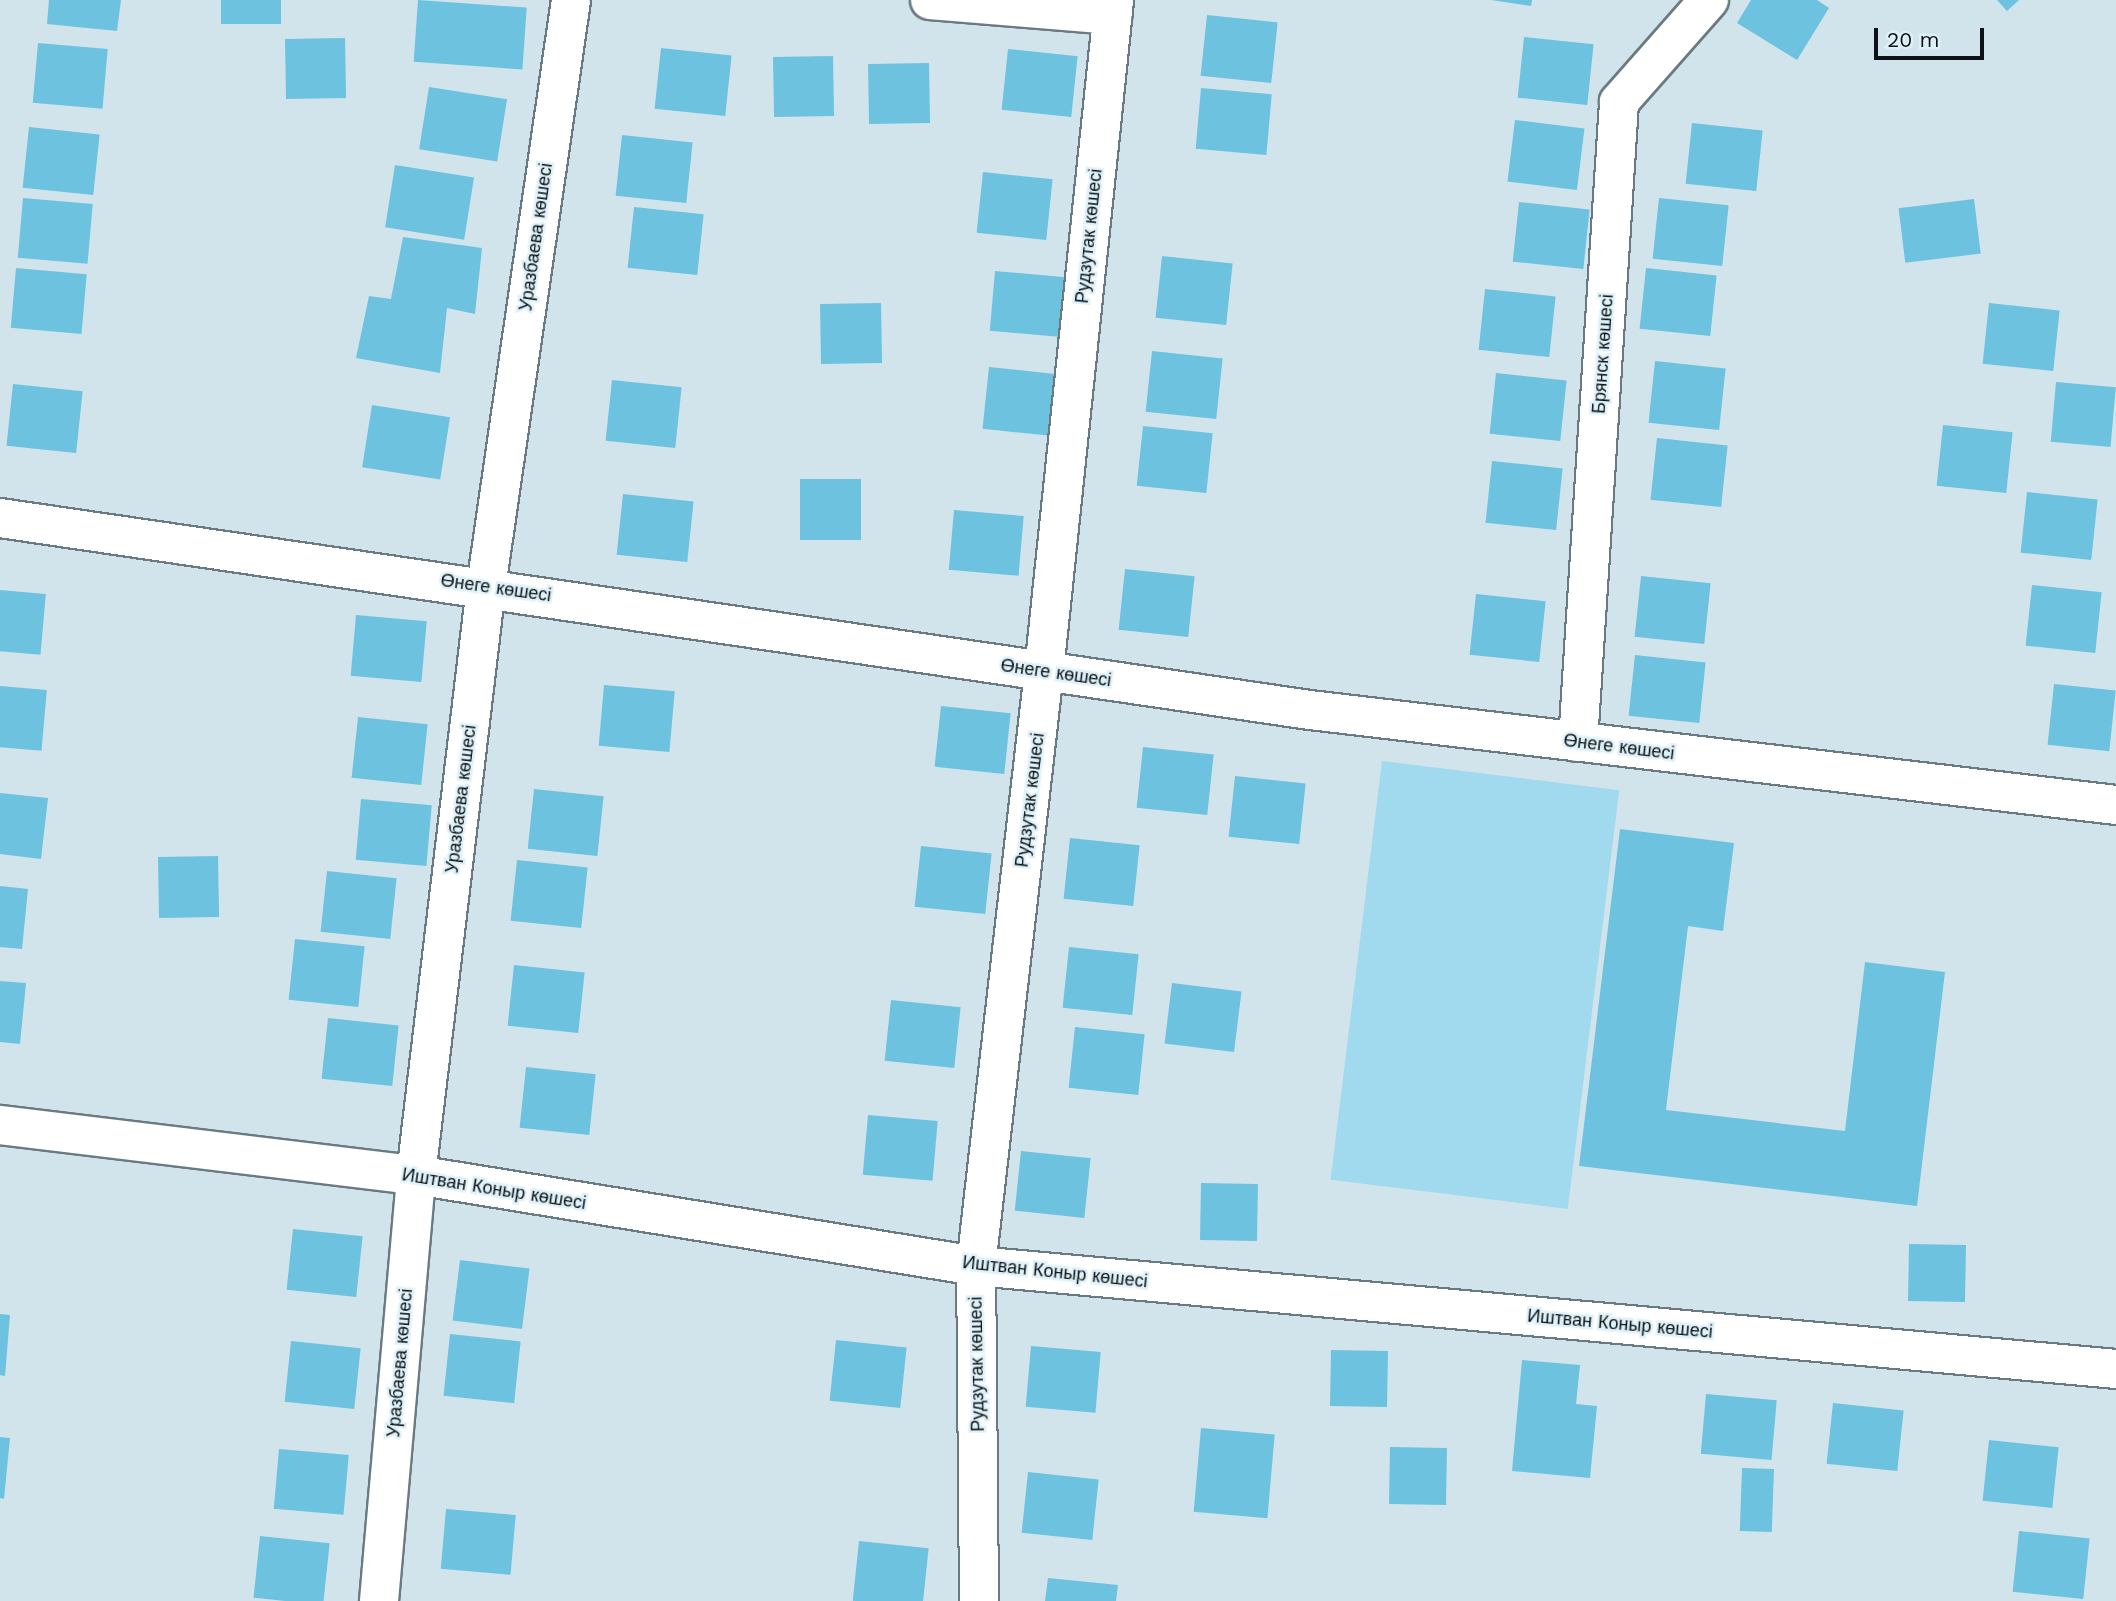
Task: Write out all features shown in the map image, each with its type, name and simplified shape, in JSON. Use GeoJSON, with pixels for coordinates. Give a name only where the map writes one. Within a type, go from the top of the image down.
{"type":"FeatureCollection","features":[{"type":"Feature","properties":{"kind":"street","name":"Уразбаева көшесі"},"geometry":{"type":"LineString","coordinates":[[379,1601],[416,1175],[486,587],[570,0]]}},
{"type":"Feature","properties":{"kind":"street"},"geometry":{"type":"LineString","coordinates":[[930,0],[1113,8]]}},
{"type":"Feature","properties":{"kind":"street","name":"Брянск көшесі"},"geometry":{"type":"LineString","coordinates":[[1578,742],[1619,102],[1709,0]]}},
{"type":"Feature","properties":{"kind":"street","name":"Рудзутак көшесі"},"geometry":{"type":"LineString","coordinates":[[979,1601],[976,1266],[1044,671],[1113,8]]}},
{"type":"Feature","properties":{"kind":"street","name":"Өнеге көшесі"},"geometry":{"type":"LineString","coordinates":[[0,518],[486,587],[1310,710],[2116,805]]}},
{"type":"Feature","properties":{"kind":"street","name":"Иштван Коныр көшесі"},"geometry":{"type":"LineString","coordinates":[[0,1125],[416,1175],[976,1266],[2116,1369]]}},
{"type":"Feature","properties":{"kind":"shaded area"},"geometry":{"type":"Polygon","coordinates":[[[1382,761],[1619,790],[1568,1209],[1331,1180],[1382,761]]]}},
{"type":"Feature","properties":{"kind":"building"},"geometry":{"type":"Polygon","coordinates":[[[49,0],[121,0],[117,31],[47,24],[49,0]]]}},
{"type":"Feature","properties":{"kind":"building"},"geometry":{"type":"Polygon","coordinates":[[[221,0],[281,0],[281,24],[221,24],[221,0]]]}},
{"type":"Feature","properties":{"kind":"building"},"geometry":{"type":"Polygon","coordinates":[[[418,0],[527,8],[522,69],[414,62],[418,0]]]}},
{"type":"Feature","properties":{"kind":"building"},"geometry":{"type":"Polygon","coordinates":[[[1491,0],[1532,0],[1531,6],[1491,0]]]}},
{"type":"Feature","properties":{"kind":"building"},"geometry":{"type":"Polygon","coordinates":[[[1751,0],[1817,0],[1829,8],[1797,60],[1737,23],[1751,0]]]}},
{"type":"Feature","properties":{"kind":"building"},"geometry":{"type":"Polygon","coordinates":[[[1997,0],[2019,0],[2007,11],[1997,0]]]}},
{"type":"Feature","properties":{"kind":"building"},"geometry":{"type":"Polygon","coordinates":[[[1207,15],[1278,22],[1271,83],[1201,76],[1207,15]]]}},
{"type":"Feature","properties":{"kind":"building"},"geometry":{"type":"Polygon","coordinates":[[[1524,37],[1594,44],[1587,105],[1518,98],[1524,37]]]}},
{"type":"Feature","properties":{"kind":"building"},"geometry":{"type":"Polygon","coordinates":[[[345,38],[346,98],[286,99],[285,39],[345,38]]]}},
{"type":"Feature","properties":{"kind":"building"},"geometry":{"type":"Polygon","coordinates":[[[38,43],[108,49],[103,109],[33,103],[38,43]]]}},
{"type":"Feature","properties":{"kind":"building"},"geometry":{"type":"Polygon","coordinates":[[[661,48],[732,55],[725,116],[655,109],[661,48]]]}},
{"type":"Feature","properties":{"kind":"building"},"geometry":{"type":"Polygon","coordinates":[[[1008,49],[1078,56],[1071,117],[1002,110],[1008,49]]]}},
{"type":"Feature","properties":{"kind":"building"},"geometry":{"type":"Polygon","coordinates":[[[833,56],[834,116],[774,117],[773,57],[833,56]]]}},
{"type":"Feature","properties":{"kind":"building"},"geometry":{"type":"Polygon","coordinates":[[[929,63],[930,123],[869,124],[868,64],[929,63]]]}},
{"type":"Feature","properties":{"kind":"building"},"geometry":{"type":"Polygon","coordinates":[[[429,87],[507,99],[497,162],[419,149],[429,87]]]}},
{"type":"Feature","properties":{"kind":"building"},"geometry":{"type":"Polygon","coordinates":[[[1201,88],[1272,94],[1266,155],[1196,149],[1201,88]]]}},
{"type":"Feature","properties":{"kind":"building"},"geometry":{"type":"Polygon","coordinates":[[[1515,120],[1584,129],[1577,190],[1507,182],[1515,120]]]}},
{"type":"Feature","properties":{"kind":"building"},"geometry":{"type":"Polygon","coordinates":[[[1692,123],[1763,130],[1756,191],[1686,184],[1692,123]]]}},
{"type":"Feature","properties":{"kind":"building"},"geometry":{"type":"Polygon","coordinates":[[[29,127],[100,134],[93,195],[23,188],[29,127]]]}},
{"type":"Feature","properties":{"kind":"building"},"geometry":{"type":"Polygon","coordinates":[[[622,135],[693,142],[686,203],[616,196],[622,135]]]}},
{"type":"Feature","properties":{"kind":"building"},"geometry":{"type":"Polygon","coordinates":[[[395,165],[474,178],[464,240],[385,227],[395,165]]]}},
{"type":"Feature","properties":{"kind":"building"},"geometry":{"type":"Polygon","coordinates":[[[983,172],[1053,179],[1046,240],[977,233],[983,172]]]}},
{"type":"Feature","properties":{"kind":"building"},"geometry":{"type":"Polygon","coordinates":[[[23,198],[93,204],[88,264],[18,258],[23,198]]]}},
{"type":"Feature","properties":{"kind":"building"},"geometry":{"type":"Polygon","coordinates":[[[1659,198],[1729,205],[1722,266],[1653,259],[1659,198]]]}},
{"type":"Feature","properties":{"kind":"building"},"geometry":{"type":"Polygon","coordinates":[[[1974,199],[1981,254],[1905,263],[1899,208],[1974,199]]]}},
{"type":"Feature","properties":{"kind":"building"},"geometry":{"type":"Polygon","coordinates":[[[1519,202],[1590,209],[1583,269],[1513,262],[1519,202]]]}},
{"type":"Feature","properties":{"kind":"building"},"geometry":{"type":"Polygon","coordinates":[[[634,207],[704,214],[697,275],[628,268],[634,207]]]}},
{"type":"Feature","properties":{"kind":"building"},"geometry":{"type":"Polygon","coordinates":[[[403,237],[482,248],[475,314],[447,308],[440,373],[356,358],[369,296],[391,299],[403,237]]]}},
{"type":"Feature","properties":{"kind":"building"},"geometry":{"type":"Polygon","coordinates":[[[1162,256],[1233,263],[1226,325],[1156,318],[1162,256]]]}},
{"type":"Feature","properties":{"kind":"building"},"geometry":{"type":"Polygon","coordinates":[[[16,268],[87,274],[82,334],[11,328],[16,268]]]}},
{"type":"Feature","properties":{"kind":"building"},"geometry":{"type":"Polygon","coordinates":[[[1646,268],[1717,275],[1710,336],[1640,329],[1646,268]]]}},
{"type":"Feature","properties":{"kind":"building"},"geometry":{"type":"Polygon","coordinates":[[[995,271],[1066,277],[1061,337],[990,331],[995,271]]]}},
{"type":"Feature","properties":{"kind":"building"},"geometry":{"type":"Polygon","coordinates":[[[1485,289],[1556,296],[1549,357],[1479,350],[1485,289]]]}},
{"type":"Feature","properties":{"kind":"building"},"geometry":{"type":"Polygon","coordinates":[[[881,303],[882,363],[821,364],[820,304],[881,303]]]}},
{"type":"Feature","properties":{"kind":"building"},"geometry":{"type":"Polygon","coordinates":[[[1989,303],[2060,310],[2053,371],[1983,364],[1989,303]]]}},
{"type":"Feature","properties":{"kind":"building"},"geometry":{"type":"Polygon","coordinates":[[[1152,351],[1223,358],[1216,419],[1146,412],[1152,351]]]}},
{"type":"Feature","properties":{"kind":"building"},"geometry":{"type":"Polygon","coordinates":[[[1655,361],[1726,368],[1719,430],[1649,423],[1655,361]]]}},
{"type":"Feature","properties":{"kind":"building"},"geometry":{"type":"Polygon","coordinates":[[[989,367],[1060,374],[1053,436],[983,429],[989,367]]]}},
{"type":"Feature","properties":{"kind":"building"},"geometry":{"type":"Polygon","coordinates":[[[1496,373],[1567,380],[1560,441],[1490,434],[1496,373]]]}},
{"type":"Feature","properties":{"kind":"building"},"geometry":{"type":"Polygon","coordinates":[[[612,380],[682,387],[675,448],[606,441],[612,380]]]}},
{"type":"Feature","properties":{"kind":"building"},"geometry":{"type":"Polygon","coordinates":[[[2056,382],[2116,387],[2111,447],[2051,442],[2056,382]]]}},
{"type":"Feature","properties":{"kind":"building"},"geometry":{"type":"Polygon","coordinates":[[[13,384],[83,391],[76,453],[7,446],[13,384]]]}},
{"type":"Feature","properties":{"kind":"building"},"geometry":{"type":"Polygon","coordinates":[[[372,405],[450,417],[440,480],[362,467],[372,405]]]}},
{"type":"Feature","properties":{"kind":"building"},"geometry":{"type":"Polygon","coordinates":[[[1943,425],[2013,432],[2006,493],[1937,486],[1943,425]]]}},
{"type":"Feature","properties":{"kind":"building"},"geometry":{"type":"Polygon","coordinates":[[[1143,426],[1213,433],[1206,493],[1137,486],[1143,426]]]}},
{"type":"Feature","properties":{"kind":"building"},"geometry":{"type":"Polygon","coordinates":[[[1657,438],[1728,445],[1721,507],[1651,500],[1657,438]]]}},
{"type":"Feature","properties":{"kind":"building"},"geometry":{"type":"Polygon","coordinates":[[[1492,461],[1563,468],[1556,530],[1486,523],[1492,461]]]}},
{"type":"Feature","properties":{"kind":"building"},"geometry":{"type":"Polygon","coordinates":[[[800,479],[861,479],[861,540],[800,540],[800,479]]]}},
{"type":"Feature","properties":{"kind":"building"},"geometry":{"type":"Polygon","coordinates":[[[2027,492],[2098,499],[2091,560],[2021,553],[2027,492]]]}},
{"type":"Feature","properties":{"kind":"building"},"geometry":{"type":"Polygon","coordinates":[[[623,494],[694,501],[687,562],[617,555],[623,494]]]}},
{"type":"Feature","properties":{"kind":"building"},"geometry":{"type":"Polygon","coordinates":[[[954,510],[1024,516],[1019,576],[949,570],[954,510]]]}},
{"type":"Feature","properties":{"kind":"building"},"geometry":{"type":"Polygon","coordinates":[[[1125,569],[1195,576],[1188,637],[1119,630],[1125,569]]]}},
{"type":"Feature","properties":{"kind":"building"},"geometry":{"type":"Polygon","coordinates":[[[1641,576],[1711,583],[1704,644],[1635,637],[1641,576]]]}},
{"type":"Feature","properties":{"kind":"building"},"geometry":{"type":"Polygon","coordinates":[[[2032,585],[2102,592],[2095,653],[2026,646],[2032,585]]]}},
{"type":"Feature","properties":{"kind":"building"},"geometry":{"type":"Polygon","coordinates":[[[0,590],[46,594],[41,655],[0,651],[0,590]]]}},
{"type":"Feature","properties":{"kind":"building"},"geometry":{"type":"Polygon","coordinates":[[[1476,594],[1546,601],[1539,662],[1470,655],[1476,594]]]}},
{"type":"Feature","properties":{"kind":"building"},"geometry":{"type":"Polygon","coordinates":[[[356,615],[427,621],[421,682],[351,676],[356,615]]]}},
{"type":"Feature","properties":{"kind":"building"},"geometry":{"type":"Polygon","coordinates":[[[1635,655],[1706,662],[1699,723],[1629,716],[1635,655]]]}},
{"type":"Feature","properties":{"kind":"building"},"geometry":{"type":"Polygon","coordinates":[[[2054,684],[2116,690],[2109,751],[2048,745],[2054,684]]]}},
{"type":"Feature","properties":{"kind":"building"},"geometry":{"type":"Polygon","coordinates":[[[604,685],[675,691],[669,752],[599,746],[604,685]]]}},
{"type":"Feature","properties":{"kind":"building"},"geometry":{"type":"Polygon","coordinates":[[[0,686],[47,690],[42,751],[0,747],[0,686]]]}},
{"type":"Feature","properties":{"kind":"building"},"geometry":{"type":"Polygon","coordinates":[[[941,706],[1011,713],[1004,774],[935,767],[941,706]]]}},
{"type":"Feature","properties":{"kind":"building"},"geometry":{"type":"Polygon","coordinates":[[[358,717],[428,724],[421,785],[352,778],[358,717]]]}},
{"type":"Feature","properties":{"kind":"building"},"geometry":{"type":"Polygon","coordinates":[[[1143,747],[1214,754],[1207,815],[1137,808],[1143,747]]]}},
{"type":"Feature","properties":{"kind":"building"},"geometry":{"type":"Polygon","coordinates":[[[1235,776],[1306,783],[1299,844],[1229,837],[1235,776]]]}},
{"type":"Feature","properties":{"kind":"building"},"geometry":{"type":"Polygon","coordinates":[[[534,789],[604,796],[597,856],[528,849],[534,789]]]}},
{"type":"Feature","properties":{"kind":"building"},"geometry":{"type":"Polygon","coordinates":[[[0,793],[48,798],[41,859],[0,854],[0,793]]]}},
{"type":"Feature","properties":{"kind":"building"},"geometry":{"type":"Polygon","coordinates":[[[361,799],[432,805],[426,866],[356,860],[361,799]]]}},
{"type":"Feature","properties":{"kind":"building"},"geometry":{"type":"Polygon","coordinates":[[[1620,829],[1734,843],[1723,931],[1688,926],[1666,1110],[1845,1131],[1865,962],[1945,972],[1917,1206],[1579,1166],[1620,829]]]}},
{"type":"Feature","properties":{"kind":"building"},"geometry":{"type":"Polygon","coordinates":[[[1070,838],[1140,845],[1133,906],[1064,899],[1070,838]]]}},
{"type":"Feature","properties":{"kind":"building"},"geometry":{"type":"Polygon","coordinates":[[[921,846],[992,853],[985,914],[915,907],[921,846]]]}},
{"type":"Feature","properties":{"kind":"building"},"geometry":{"type":"Polygon","coordinates":[[[218,856],[219,917],[159,918],[158,857],[218,856]]]}},
{"type":"Feature","properties":{"kind":"building"},"geometry":{"type":"Polygon","coordinates":[[[517,860],[588,867],[581,928],[511,921],[517,860]]]}},
{"type":"Feature","properties":{"kind":"building"},"geometry":{"type":"Polygon","coordinates":[[[327,871],[397,878],[390,939],[321,932],[327,871]]]}},
{"type":"Feature","properties":{"kind":"building"},"geometry":{"type":"Polygon","coordinates":[[[0,886],[28,889],[22,949],[0,947],[0,886]]]}},
{"type":"Feature","properties":{"kind":"building"},"geometry":{"type":"Polygon","coordinates":[[[295,939],[365,946],[358,1007],[289,1000],[295,939]]]}},
{"type":"Feature","properties":{"kind":"building"},"geometry":{"type":"Polygon","coordinates":[[[1069,947],[1139,954],[1132,1015],[1063,1008],[1069,947]]]}},
{"type":"Feature","properties":{"kind":"building"},"geometry":{"type":"Polygon","coordinates":[[[514,965],[585,972],[578,1033],[508,1026],[514,965]]]}},
{"type":"Feature","properties":{"kind":"building"},"geometry":{"type":"Polygon","coordinates":[[[0,981],[26,983],[20,1044],[0,1042],[0,981]]]}},
{"type":"Feature","properties":{"kind":"building"},"geometry":{"type":"Polygon","coordinates":[[[1172,983],[1241,992],[1234,1052],[1165,1044],[1172,983]]]}},
{"type":"Feature","properties":{"kind":"building"},"geometry":{"type":"Polygon","coordinates":[[[891,1000],[961,1007],[954,1068],[885,1061],[891,1000]]]}},
{"type":"Feature","properties":{"kind":"building"},"geometry":{"type":"Polygon","coordinates":[[[328,1018],[399,1025],[392,1086],[322,1079],[328,1018]]]}},
{"type":"Feature","properties":{"kind":"building"},"geometry":{"type":"Polygon","coordinates":[[[1075,1027],[1145,1034],[1138,1095],[1069,1088],[1075,1027]]]}},
{"type":"Feature","properties":{"kind":"building"},"geometry":{"type":"Polygon","coordinates":[[[526,1067],[596,1074],[589,1135],[520,1128],[526,1067]]]}},
{"type":"Feature","properties":{"kind":"building"},"geometry":{"type":"Polygon","coordinates":[[[868,1115],[938,1121],[933,1181],[863,1175],[868,1115]]]}},
{"type":"Feature","properties":{"kind":"building"},"geometry":{"type":"Polygon","coordinates":[[[1021,1151],[1091,1158],[1084,1218],[1015,1211],[1021,1151]]]}},
{"type":"Feature","properties":{"kind":"building"},"geometry":{"type":"Polygon","coordinates":[[[1201,1183],[1258,1184],[1257,1241],[1200,1240],[1201,1183]]]}},
{"type":"Feature","properties":{"kind":"building"},"geometry":{"type":"Polygon","coordinates":[[[293,1229],[363,1236],[356,1297],[287,1290],[293,1229]]]}},
{"type":"Feature","properties":{"kind":"building"},"geometry":{"type":"Polygon","coordinates":[[[1909,1244],[1966,1245],[1965,1302],[1908,1301],[1909,1244]]]}},
{"type":"Feature","properties":{"kind":"building"},"geometry":{"type":"Polygon","coordinates":[[[460,1260],[529,1269],[522,1329],[453,1321],[460,1260]]]}},
{"type":"Feature","properties":{"kind":"building"},"geometry":{"type":"Polygon","coordinates":[[[0,1314],[10,1315],[5,1376],[0,1375],[0,1314]]]}},
{"type":"Feature","properties":{"kind":"building"},"geometry":{"type":"Polygon","coordinates":[[[450,1334],[521,1341],[514,1403],[444,1396],[450,1334]]]}},
{"type":"Feature","properties":{"kind":"building"},"geometry":{"type":"Polygon","coordinates":[[[836,1340],[907,1347],[900,1408],[830,1401],[836,1340]]]}},
{"type":"Feature","properties":{"kind":"building"},"geometry":{"type":"Polygon","coordinates":[[[291,1341],[361,1348],[354,1409],[285,1402],[291,1341]]]}},
{"type":"Feature","properties":{"kind":"building"},"geometry":{"type":"Polygon","coordinates":[[[1031,1346],[1101,1352],[1095,1413],[1026,1407],[1031,1346]]]}},
{"type":"Feature","properties":{"kind":"building"},"geometry":{"type":"Polygon","coordinates":[[[1331,1350],[1388,1351],[1387,1407],[1330,1406],[1331,1350]]]}},
{"type":"Feature","properties":{"kind":"building"},"geometry":{"type":"Polygon","coordinates":[[[1522,1360],[1580,1365],[1576,1404],[1597,1406],[1590,1478],[1512,1471],[1522,1360]]]}},
{"type":"Feature","properties":{"kind":"building"},"geometry":{"type":"Polygon","coordinates":[[[1706,1394],[1777,1400],[1772,1460],[1701,1454],[1706,1394]]]}},
{"type":"Feature","properties":{"kind":"building"},"geometry":{"type":"Polygon","coordinates":[[[1833,1403],[1904,1410],[1897,1471],[1827,1464],[1833,1403]]]}},
{"type":"Feature","properties":{"kind":"building"},"geometry":{"type":"Polygon","coordinates":[[[1201,1428],[1275,1434],[1267,1518],[1194,1512],[1201,1428]]]}},
{"type":"Feature","properties":{"kind":"building"},"geometry":{"type":"Polygon","coordinates":[[[0,1437],[10,1438],[4,1499],[0,1498],[0,1437]]]}},
{"type":"Feature","properties":{"kind":"building"},"geometry":{"type":"Polygon","coordinates":[[[1989,1440],[2059,1447],[2052,1508],[1983,1501],[1989,1440]]]}},
{"type":"Feature","properties":{"kind":"building"},"geometry":{"type":"Polygon","coordinates":[[[1390,1447],[1447,1448],[1446,1505],[1389,1504],[1390,1447]]]}},
{"type":"Feature","properties":{"kind":"building"},"geometry":{"type":"Polygon","coordinates":[[[279,1449],[349,1455],[344,1515],[274,1509],[279,1449]]]}},
{"type":"Feature","properties":{"kind":"building"},"geometry":{"type":"Polygon","coordinates":[[[1742,1468],[1774,1469],[1772,1532],[1740,1531],[1742,1468]]]}},
{"type":"Feature","properties":{"kind":"building"},"geometry":{"type":"Polygon","coordinates":[[[1028,1472],[1099,1479],[1092,1540],[1022,1533],[1028,1472]]]}},
{"type":"Feature","properties":{"kind":"building"},"geometry":{"type":"Polygon","coordinates":[[[446,1509],[516,1515],[511,1575],[441,1569],[446,1509]]]}},
{"type":"Feature","properties":{"kind":"building"},"geometry":{"type":"Polygon","coordinates":[[[2019,1531],[2090,1538],[2083,1599],[2013,1592],[2019,1531]]]}},
{"type":"Feature","properties":{"kind":"building"},"geometry":{"type":"Polygon","coordinates":[[[260,1536],[330,1543],[324,1601],[254,1598],[260,1536]]]}},
{"type":"Feature","properties":{"kind":"building"},"geometry":{"type":"Polygon","coordinates":[[[859,1541],[929,1548],[923,1601],[853,1601],[859,1541]]]}},
{"type":"Feature","properties":{"kind":"building"},"geometry":{"type":"Polygon","coordinates":[[[1048,1578],[1118,1585],[1116,1601],[1045,1601],[1048,1578]]]}}]}
